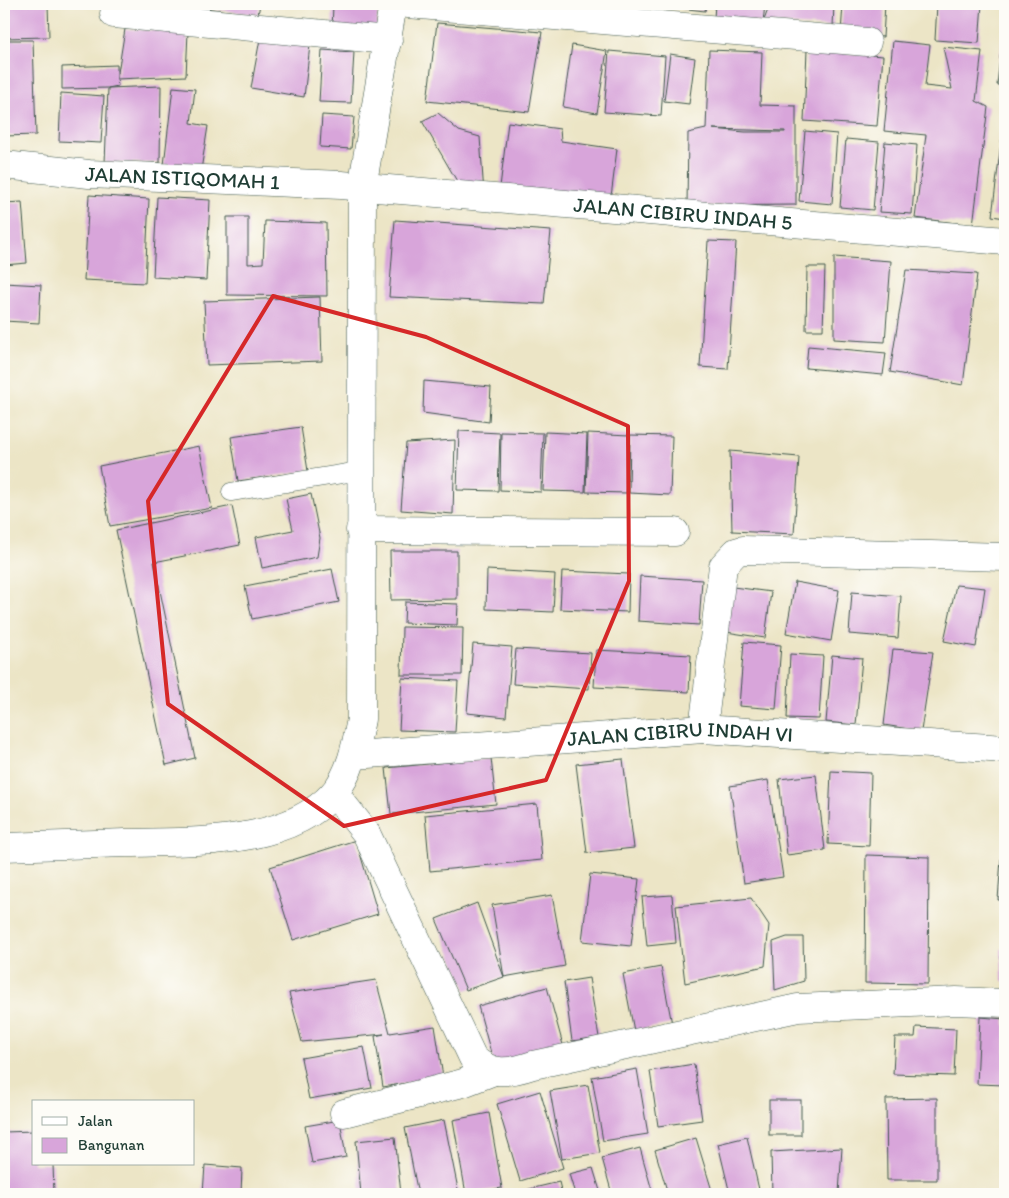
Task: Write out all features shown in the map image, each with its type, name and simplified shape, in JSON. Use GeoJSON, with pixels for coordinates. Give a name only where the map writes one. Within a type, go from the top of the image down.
{"type":"FeatureCollection","features":[{"type":"Feature","properties":{"kind":"street"},"geometry":{"type":"LineString","coordinates":[[4,847],[223,840],[262,833],[307,815],[334,793],[355,755],[361,719],[362,188],[393,4]]}},
{"type":"Feature","properties":{"kind":"street"},"geometry":{"type":"LineString","coordinates":[[408,4],[867,42]]}},
{"type":"Feature","properties":{"kind":"street"},"geometry":{"type":"LineString","coordinates":[[114,14],[388,40]]}},
{"type":"Feature","properties":{"kind":"street","name":"JALAN ISTIQOMAH 1"},"geometry":{"type":"LineString","coordinates":[[4,165],[89,174],[362,188]]}},
{"type":"Feature","properties":{"kind":"street","name":"JALAN CIBIRU INDAH 5"},"geometry":{"type":"LineString","coordinates":[[362,188],[1005,241]]}},
{"type":"Feature","properties":{"kind":"street"},"geometry":{"type":"LineString","coordinates":[[360,530],[675,532]]}},
{"type":"Feature","properties":{"kind":"street"},"geometry":{"type":"LineString","coordinates":[[703,729],[722,566],[736,552],[744,550],[1005,556]]}},
{"type":"Feature","properties":{"kind":"street","name":"JALAN CIBIRU INDAH VI"},"geometry":{"type":"LineString","coordinates":[[355,755],[703,729],[1005,749]]}},
{"type":"Feature","properties":{"kind":"street"},"geometry":{"type":"LineString","coordinates":[[334,793],[366,833],[473,1058],[483,1067],[494,1071],[511,1072],[533,1065],[798,1008],[956,1001],[1005,1003]]}},
{"type":"Feature","properties":{"kind":"street"},"geometry":{"type":"LineString","coordinates":[[344,1113],[463,1083],[494,1071]]}},
{"type":"Feature","properties":{"kind":"lane"},"geometry":{"type":"LineString","coordinates":[[230,492],[360,471]]}},
{"type":"Feature","properties":{"kind":"highlighted area"},"geometry":{"type":"Polygon","coordinates":[[[273,296],[426,337],[628,426],[629,581],[546,780],[344,826],[168,704],[148,501],[273,296]]]}},
{"type":"Feature","properties":{"kind":"building"},"geometry":{"type":"Polygon","coordinates":[[[4,4],[48,4],[49,37],[4,38],[4,4]]]}},
{"type":"Feature","properties":{"kind":"building"},"geometry":{"type":"Polygon","coordinates":[[[206,4],[260,4],[258,15],[205,8],[206,4]]]}},
{"type":"Feature","properties":{"kind":"building"},"geometry":{"type":"Polygon","coordinates":[[[333,4],[378,4],[377,35],[332,33],[333,4]]]}},
{"type":"Feature","properties":{"kind":"building"},"geometry":{"type":"Polygon","coordinates":[[[670,4],[706,4],[705,11],[670,7],[670,4]]]}},
{"type":"Feature","properties":{"kind":"building"},"geometry":{"type":"Polygon","coordinates":[[[715,4],[765,4],[763,23],[714,18],[715,4]]]}},
{"type":"Feature","properties":{"kind":"building"},"geometry":{"type":"Polygon","coordinates":[[[770,4],[834,4],[833,27],[763,23],[770,4]]]}},
{"type":"Feature","properties":{"kind":"building"},"geometry":{"type":"Polygon","coordinates":[[[843,4],[885,4],[883,37],[841,33],[843,4]]]}},
{"type":"Feature","properties":{"kind":"building"},"geometry":{"type":"Polygon","coordinates":[[[937,4],[982,4],[979,43],[935,40],[937,4]]]}},
{"type":"Feature","properties":{"kind":"building"},"geometry":{"type":"Polygon","coordinates":[[[1004,22],[1005,85],[997,85],[1004,22]]]}},
{"type":"Feature","properties":{"kind":"building"},"geometry":{"type":"Polygon","coordinates":[[[437,23],[542,32],[529,112],[427,101],[437,23]]]}},
{"type":"Feature","properties":{"kind":"building"},"geometry":{"type":"Polygon","coordinates":[[[125,29],[188,32],[186,76],[117,79],[125,29]]]}},
{"type":"Feature","properties":{"kind":"building"},"geometry":{"type":"Polygon","coordinates":[[[260,39],[310,45],[304,97],[251,88],[260,39]]]}},
{"type":"Feature","properties":{"kind":"building"},"geometry":{"type":"Polygon","coordinates":[[[4,40],[33,40],[36,135],[4,136],[4,40]]]}},
{"type":"Feature","properties":{"kind":"building"},"geometry":{"type":"Polygon","coordinates":[[[893,41],[930,45],[925,86],[952,89],[943,47],[982,51],[976,101],[988,107],[973,225],[915,218],[926,135],[884,131],[893,41]]]}},
{"type":"Feature","properties":{"kind":"building"},"geometry":{"type":"Polygon","coordinates":[[[572,45],[607,51],[597,113],[563,107],[572,45]]]}},
{"type":"Feature","properties":{"kind":"building"},"geometry":{"type":"Polygon","coordinates":[[[322,50],[354,52],[351,103],[319,102],[322,50]]]}},
{"type":"Feature","properties":{"kind":"building"},"geometry":{"type":"Polygon","coordinates":[[[709,50],[762,52],[760,105],[796,106],[796,205],[687,206],[688,133],[706,129],[709,50]],[[713,129],[745,132],[785,131],[713,129]]]}},
{"type":"Feature","properties":{"kind":"building"},"geometry":{"type":"Polygon","coordinates":[[[807,50],[883,56],[877,126],[804,121],[807,50]]]}},
{"type":"Feature","properties":{"kind":"building"},"geometry":{"type":"Polygon","coordinates":[[[609,51],[665,56],[661,116],[604,112],[609,51]]]}},
{"type":"Feature","properties":{"kind":"building"},"geometry":{"type":"Polygon","coordinates":[[[670,54],[695,58],[689,104],[664,101],[670,54]]]}},
{"type":"Feature","properties":{"kind":"building"},"geometry":{"type":"Polygon","coordinates":[[[117,65],[118,86],[108,88],[62,89],[62,67],[117,65]]]}},
{"type":"Feature","properties":{"kind":"building"},"geometry":{"type":"Polygon","coordinates":[[[161,86],[160,163],[105,163],[108,88],[161,86]]]}},
{"type":"Feature","properties":{"kind":"building"},"geometry":{"type":"Polygon","coordinates":[[[173,87],[195,89],[191,123],[208,126],[201,170],[164,165],[173,87]]]}},
{"type":"Feature","properties":{"kind":"building"},"geometry":{"type":"Polygon","coordinates":[[[61,93],[104,96],[101,143],[59,141],[61,93]]]}},
{"type":"Feature","properties":{"kind":"building"},"geometry":{"type":"Polygon","coordinates":[[[438,113],[459,131],[480,137],[484,194],[465,195],[422,121],[438,113]]]}},
{"type":"Feature","properties":{"kind":"building"},"geometry":{"type":"Polygon","coordinates":[[[322,115],[354,117],[351,149],[320,147],[322,115]]]}},
{"type":"Feature","properties":{"kind":"building"},"geometry":{"type":"Polygon","coordinates":[[[508,122],[560,129],[561,141],[617,149],[610,205],[499,195],[508,122]]]}},
{"type":"Feature","properties":{"kind":"building"},"geometry":{"type":"Polygon","coordinates":[[[1003,127],[1005,127],[1005,218],[992,216],[1003,127]]]}},
{"type":"Feature","properties":{"kind":"building"},"geometry":{"type":"Polygon","coordinates":[[[805,131],[837,134],[832,204],[799,201],[805,131]]]}},
{"type":"Feature","properties":{"kind":"building"},"geometry":{"type":"Polygon","coordinates":[[[846,139],[879,142],[873,210],[840,207],[846,139]]]}},
{"type":"Feature","properties":{"kind":"building"},"geometry":{"type":"Polygon","coordinates":[[[885,142],[917,145],[912,214],[879,212],[885,142]]]}},
{"type":"Feature","properties":{"kind":"building"},"geometry":{"type":"Polygon","coordinates":[[[89,195],[149,199],[145,283],[84,280],[89,195]]]}},
{"type":"Feature","properties":{"kind":"building"},"geometry":{"type":"Polygon","coordinates":[[[157,197],[210,200],[206,280],[153,277],[157,197]]]}},
{"type":"Feature","properties":{"kind":"building"},"geometry":{"type":"Polygon","coordinates":[[[22,202],[27,263],[4,265],[4,203],[22,202]]]}},
{"type":"Feature","properties":{"kind":"building"},"geometry":{"type":"Polygon","coordinates":[[[227,217],[248,217],[248,264],[263,263],[265,221],[326,223],[327,296],[227,295],[227,217]]]}},
{"type":"Feature","properties":{"kind":"building"},"geometry":{"type":"Polygon","coordinates":[[[395,220],[551,231],[544,304],[389,297],[395,220]]]}},
{"type":"Feature","properties":{"kind":"building"},"geometry":{"type":"Polygon","coordinates":[[[708,241],[736,242],[728,369],[700,367],[708,241]]]}},
{"type":"Feature","properties":{"kind":"building"},"geometry":{"type":"Polygon","coordinates":[[[834,257],[891,261],[885,342],[834,339],[834,257]]]}},
{"type":"Feature","properties":{"kind":"building"},"geometry":{"type":"Polygon","coordinates":[[[807,267],[825,267],[823,330],[806,330],[807,267]]]}},
{"type":"Feature","properties":{"kind":"building"},"geometry":{"type":"Polygon","coordinates":[[[906,270],[977,274],[963,385],[890,372],[906,270]]]}},
{"type":"Feature","properties":{"kind":"building"},"geometry":{"type":"Polygon","coordinates":[[[4,283],[41,285],[39,323],[4,321],[4,283]]]}},
{"type":"Feature","properties":{"kind":"building"},"geometry":{"type":"Polygon","coordinates":[[[320,297],[322,361],[207,365],[204,301],[320,297]]]}},
{"type":"Feature","properties":{"kind":"building"},"geometry":{"type":"Polygon","coordinates":[[[808,346],[886,353],[883,375],[806,368],[808,346]]]}},
{"type":"Feature","properties":{"kind":"building"},"geometry":{"type":"Polygon","coordinates":[[[424,381],[491,387],[489,422],[423,413],[424,381]]]}},
{"type":"Feature","properties":{"kind":"building"},"geometry":{"type":"Polygon","coordinates":[[[301,427],[308,471],[238,481],[231,437],[301,427]]]}},
{"type":"Feature","properties":{"kind":"building"},"geometry":{"type":"Polygon","coordinates":[[[459,431],[500,433],[498,491],[457,490],[459,431]]]}},
{"type":"Feature","properties":{"kind":"building"},"geometry":{"type":"Polygon","coordinates":[[[501,432],[543,433],[541,492],[500,490],[501,432]]]}},
{"type":"Feature","properties":{"kind":"building"},"geometry":{"type":"Polygon","coordinates":[[[545,432],[587,434],[585,492],[543,491],[545,432]]]}},
{"type":"Feature","properties":{"kind":"building"},"geometry":{"type":"Polygon","coordinates":[[[588,433],[629,435],[627,493],[586,492],[588,433]]]}},
{"type":"Feature","properties":{"kind":"building"},"geometry":{"type":"Polygon","coordinates":[[[630,435],[672,436],[670,495],[629,493],[630,435]]]}},
{"type":"Feature","properties":{"kind":"building"},"geometry":{"type":"Polygon","coordinates":[[[455,440],[453,514],[401,510],[406,443],[455,440]]]}},
{"type":"Feature","properties":{"kind":"building"},"geometry":{"type":"Polygon","coordinates":[[[199,446],[212,508],[110,526],[99,466],[199,446]]]}},
{"type":"Feature","properties":{"kind":"building"},"geometry":{"type":"Polygon","coordinates":[[[730,451],[799,457],[794,534],[732,531],[730,451]]]}},
{"type":"Feature","properties":{"kind":"building"},"geometry":{"type":"Polygon","coordinates":[[[311,494],[320,538],[317,557],[262,568],[256,537],[293,530],[286,499],[311,494]]]}},
{"type":"Feature","properties":{"kind":"building"},"geometry":{"type":"Polygon","coordinates":[[[232,506],[240,545],[154,562],[195,758],[166,765],[116,530],[232,506]]]}},
{"type":"Feature","properties":{"kind":"building"},"geometry":{"type":"Polygon","coordinates":[[[390,551],[457,551],[457,599],[391,600],[390,551]]]}},
{"type":"Feature","properties":{"kind":"building"},"geometry":{"type":"Polygon","coordinates":[[[332,569],[339,602],[252,619],[245,586],[332,569]]]}},
{"type":"Feature","properties":{"kind":"building"},"geometry":{"type":"Polygon","coordinates":[[[487,570],[555,574],[553,612],[486,609],[487,570]]]}},
{"type":"Feature","properties":{"kind":"building"},"geometry":{"type":"Polygon","coordinates":[[[562,571],[629,574],[628,612],[560,609],[562,571]]]}},
{"type":"Feature","properties":{"kind":"building"},"geometry":{"type":"Polygon","coordinates":[[[640,576],[702,580],[699,625],[638,621],[640,576]]]}},
{"type":"Feature","properties":{"kind":"building"},"geometry":{"type":"Polygon","coordinates":[[[795,582],[839,590],[831,641],[786,633],[795,582]]]}},
{"type":"Feature","properties":{"kind":"building"},"geometry":{"type":"Polygon","coordinates":[[[956,585],[985,588],[976,647],[944,641],[956,585]]]}},
{"type":"Feature","properties":{"kind":"building"},"geometry":{"type":"Polygon","coordinates":[[[733,587],[771,592],[765,638],[726,632],[733,587]]]}},
{"type":"Feature","properties":{"kind":"building"},"geometry":{"type":"Polygon","coordinates":[[[852,592],[901,596],[898,638],[849,634],[852,592]]]}},
{"type":"Feature","properties":{"kind":"building"},"geometry":{"type":"Polygon","coordinates":[[[405,602],[458,604],[457,625],[404,623],[405,602]]]}},
{"type":"Feature","properties":{"kind":"building"},"geometry":{"type":"Polygon","coordinates":[[[402,627],[463,628],[462,675],[401,675],[402,627]]]}},
{"type":"Feature","properties":{"kind":"building"},"geometry":{"type":"Polygon","coordinates":[[[744,642],[781,645],[776,709],[739,706],[744,642]]]}},
{"type":"Feature","properties":{"kind":"building"},"geometry":{"type":"Polygon","coordinates":[[[473,644],[512,647],[506,717],[467,713],[473,644]]]}},
{"type":"Feature","properties":{"kind":"building"},"geometry":{"type":"Polygon","coordinates":[[[516,649],[591,653],[589,689],[513,684],[516,649]]]}},
{"type":"Feature","properties":{"kind":"building"},"geometry":{"type":"Polygon","coordinates":[[[893,649],[933,652],[921,731],[884,725],[893,649]]]}},
{"type":"Feature","properties":{"kind":"building"},"geometry":{"type":"Polygon","coordinates":[[[596,650],[691,655],[689,692],[594,687],[596,650]]]}},
{"type":"Feature","properties":{"kind":"building"},"geometry":{"type":"Polygon","coordinates":[[[790,654],[823,656],[819,719],[787,718],[790,654]]]}},
{"type":"Feature","properties":{"kind":"building"},"geometry":{"type":"Polygon","coordinates":[[[832,655],[862,658],[856,725],[826,722],[832,655]]]}},
{"type":"Feature","properties":{"kind":"building"},"geometry":{"type":"Polygon","coordinates":[[[402,678],[458,681],[455,732],[399,730],[402,678]]]}},
{"type":"Feature","properties":{"kind":"building"},"geometry":{"type":"Polygon","coordinates":[[[491,758],[496,804],[391,814],[386,768],[491,758]]]}},
{"type":"Feature","properties":{"kind":"building"},"geometry":{"type":"Polygon","coordinates":[[[623,759],[634,848],[587,853],[576,764],[623,759]]]}},
{"type":"Feature","properties":{"kind":"building"},"geometry":{"type":"Polygon","coordinates":[[[831,771],[871,773],[869,846],[828,844],[831,771]]]}},
{"type":"Feature","properties":{"kind":"building"},"geometry":{"type":"Polygon","coordinates":[[[816,775],[825,850],[787,855],[779,779],[816,775]]]}},
{"type":"Feature","properties":{"kind":"building"},"geometry":{"type":"Polygon","coordinates":[[[768,780],[783,877],[744,883],[730,786],[768,780]]]}},
{"type":"Feature","properties":{"kind":"building"},"geometry":{"type":"Polygon","coordinates":[[[537,804],[542,860],[430,871],[425,815],[537,804]]]}},
{"type":"Feature","properties":{"kind":"building"},"geometry":{"type":"Polygon","coordinates":[[[356,840],[378,914],[293,940],[270,867],[356,840]]]}},
{"type":"Feature","properties":{"kind":"building"},"geometry":{"type":"Polygon","coordinates":[[[866,855],[929,857],[928,984],[865,983],[866,855]]]}},
{"type":"Feature","properties":{"kind":"building"},"geometry":{"type":"Polygon","coordinates":[[[1001,859],[1005,859],[1005,900],[998,900],[1001,859]]]}},
{"type":"Feature","properties":{"kind":"building"},"geometry":{"type":"Polygon","coordinates":[[[590,874],[639,879],[631,946],[582,941],[590,874]]]}},
{"type":"Feature","properties":{"kind":"building"},"geometry":{"type":"Polygon","coordinates":[[[552,895],[565,966],[504,977],[492,905],[552,895]]]}},
{"type":"Feature","properties":{"kind":"building"},"geometry":{"type":"Polygon","coordinates":[[[672,895],[676,943],[647,946],[642,897],[672,895]]]}},
{"type":"Feature","properties":{"kind":"building"},"geometry":{"type":"Polygon","coordinates":[[[751,898],[769,925],[765,966],[685,983],[676,906],[751,898]]]}},
{"type":"Feature","properties":{"kind":"building"},"geometry":{"type":"Polygon","coordinates":[[[477,903],[504,977],[466,990],[436,919],[477,903]]]}},
{"type":"Feature","properties":{"kind":"building"},"geometry":{"type":"Polygon","coordinates":[[[787,937],[803,937],[804,981],[775,990],[773,942],[787,937]]]}},
{"type":"Feature","properties":{"kind":"building"},"geometry":{"type":"Polygon","coordinates":[[[1001,949],[1005,949],[1005,981],[1002,981],[1001,949]]]}},
{"type":"Feature","properties":{"kind":"building"},"geometry":{"type":"Polygon","coordinates":[[[661,967],[672,1024],[634,1031],[623,974],[661,967]]]}},
{"type":"Feature","properties":{"kind":"building"},"geometry":{"type":"Polygon","coordinates":[[[589,978],[599,1037],[572,1041],[564,982],[589,978]]]}},
{"type":"Feature","properties":{"kind":"building"},"geometry":{"type":"Polygon","coordinates":[[[376,980],[390,1033],[435,1026],[443,1077],[383,1087],[375,1036],[384,1034],[302,1042],[289,993],[376,980]]]}},
{"type":"Feature","properties":{"kind":"building"},"geometry":{"type":"Polygon","coordinates":[[[547,987],[563,1045],[494,1064],[478,1006],[547,987]]]}},
{"type":"Feature","properties":{"kind":"building"},"geometry":{"type":"Polygon","coordinates":[[[980,1017],[1005,1019],[1005,1085],[977,1084],[980,1017]]]}},
{"type":"Feature","properties":{"kind":"building"},"geometry":{"type":"Polygon","coordinates":[[[916,1027],[956,1029],[954,1076],[893,1074],[895,1037],[915,1037],[916,1027]]]}},
{"type":"Feature","properties":{"kind":"building"},"geometry":{"type":"Polygon","coordinates":[[[364,1047],[372,1088],[309,1099],[301,1058],[364,1047]]]}},
{"type":"Feature","properties":{"kind":"building"},"geometry":{"type":"Polygon","coordinates":[[[694,1064],[702,1120],[658,1126],[650,1071],[694,1064]]]}},
{"type":"Feature","properties":{"kind":"building"},"geometry":{"type":"Polygon","coordinates":[[[637,1069],[648,1134],[603,1141],[592,1077],[637,1069]]]}},
{"type":"Feature","properties":{"kind":"building"},"geometry":{"type":"Polygon","coordinates":[[[588,1085],[600,1153],[562,1159],[550,1091],[588,1085]]]}},
{"type":"Feature","properties":{"kind":"building"},"geometry":{"type":"Polygon","coordinates":[[[540,1091],[563,1168],[520,1181],[497,1104],[540,1091]]]}},
{"type":"Feature","properties":{"kind":"building"},"geometry":{"type":"Polygon","coordinates":[[[937,1098],[937,1180],[887,1180],[886,1099],[937,1098]]]}},
{"type":"Feature","properties":{"kind":"building"},"geometry":{"type":"Polygon","coordinates":[[[769,1100],[801,1100],[801,1135],[769,1135],[769,1100]]]}},
{"type":"Feature","properties":{"kind":"building"},"geometry":{"type":"Polygon","coordinates":[[[489,1113],[502,1188],[466,1194],[453,1120],[489,1113]]]}},
{"type":"Feature","properties":{"kind":"building"},"geometry":{"type":"Polygon","coordinates":[[[340,1120],[346,1157],[312,1163],[305,1126],[340,1120]]]}},
{"type":"Feature","properties":{"kind":"building"},"geometry":{"type":"Polygon","coordinates":[[[444,1120],[459,1194],[418,1194],[405,1128],[444,1120]]]}},
{"type":"Feature","properties":{"kind":"building"},"geometry":{"type":"Polygon","coordinates":[[[32,1131],[32,1166],[53,1166],[54,1194],[4,1194],[4,1132],[32,1131]]]}},
{"type":"Feature","properties":{"kind":"building"},"geometry":{"type":"Polygon","coordinates":[[[395,1137],[401,1194],[361,1194],[356,1141],[395,1137]]]}},
{"type":"Feature","properties":{"kind":"building"},"geometry":{"type":"Polygon","coordinates":[[[747,1137],[760,1194],[730,1194],[718,1144],[747,1137]]]}},
{"type":"Feature","properties":{"kind":"building"},"geometry":{"type":"Polygon","coordinates":[[[696,1138],[713,1194],[668,1194],[655,1150],[696,1138]]]}},
{"type":"Feature","properties":{"kind":"building"},"geometry":{"type":"Polygon","coordinates":[[[640,1148],[653,1194],[612,1194],[602,1158],[640,1148]]]}},
{"type":"Feature","properties":{"kind":"building"},"geometry":{"type":"Polygon","coordinates":[[[842,1148],[839,1193],[772,1194],[771,1152],[842,1148]]]}},
{"type":"Feature","properties":{"kind":"building"},"geometry":{"type":"Polygon","coordinates":[[[205,1165],[242,1168],[241,1194],[203,1194],[205,1165]]]}},
{"type":"Feature","properties":{"kind":"building"},"geometry":{"type":"Polygon","coordinates":[[[593,1168],[601,1194],[575,1194],[569,1174],[593,1168]]]}},
{"type":"Feature","properties":{"kind":"building"},"geometry":{"type":"Polygon","coordinates":[[[559,1182],[562,1194],[518,1194],[517,1192],[559,1182]]]}}]}
